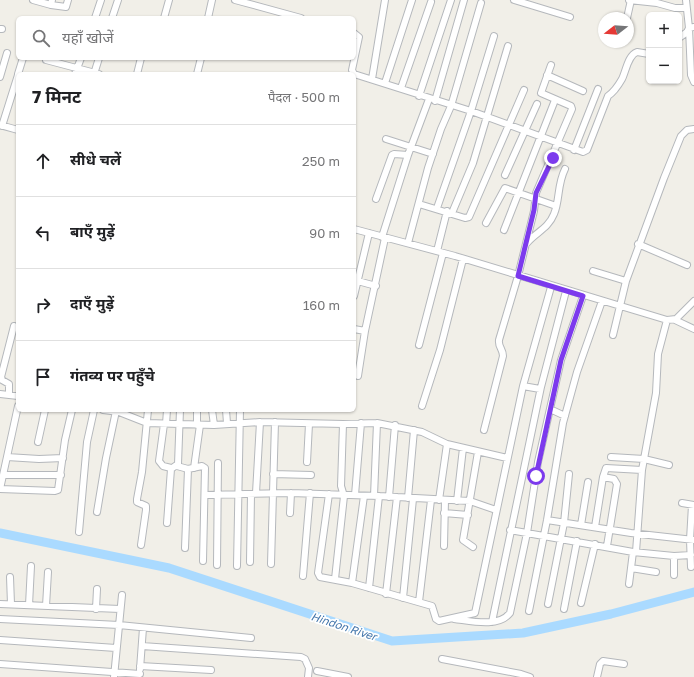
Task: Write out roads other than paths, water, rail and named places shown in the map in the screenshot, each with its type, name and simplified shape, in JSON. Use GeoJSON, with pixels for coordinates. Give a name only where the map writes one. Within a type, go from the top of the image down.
{"type":"FeatureCollection","features":[{"type":"Feature","properties":{"kind":"street"},"geometry":{"type":"LineString","coordinates":[[33,0],[51,2],[64,8],[66,7],[68,0]]}},
{"type":"Feature","properties":{"kind":"street"},"geometry":{"type":"LineString","coordinates":[[96,16],[101,0]]}},
{"type":"Feature","properties":{"kind":"street"},"geometry":{"type":"LineString","coordinates":[[113,16],[118,0]]}},
{"type":"Feature","properties":{"kind":"street"},"geometry":{"type":"LineString","coordinates":[[165,16],[169,0]]}},
{"type":"Feature","properties":{"kind":"street"},"geometry":{"type":"LineString","coordinates":[[208,16],[212,0]]}},
{"type":"Feature","properties":{"kind":"street"},"geometry":{"type":"LineString","coordinates":[[235,0],[253,2],[295,16]]}},
{"type":"Feature","properties":{"kind":"street"},"geometry":{"type":"LineString","coordinates":[[372,79],[386,0]]}},
{"type":"Feature","properties":{"kind":"street"},"geometry":{"type":"LineString","coordinates":[[385,83],[412,0]]}},
{"type":"Feature","properties":{"kind":"street"},"geometry":{"type":"LineString","coordinates":[[419,96],[451,0]]}},
{"type":"Feature","properties":{"kind":"street"},"geometry":{"type":"LineString","coordinates":[[358,376],[365,331],[376,286],[383,237],[411,146],[432,100],[464,0]]}},
{"type":"Feature","properties":{"kind":"street"},"geometry":{"type":"LineString","coordinates":[[514,0],[533,3],[570,17]]}},
{"type":"Feature","properties":{"kind":"street"},"geometry":{"type":"LineString","coordinates":[[627,12],[630,0],[657,3],[675,8],[686,8]]}},
{"type":"Feature","properties":{"kind":"street"},"geometry":{"type":"LineString","coordinates":[[686,0],[686,8],[692,28],[691,75],[694,82]]}},
{"type":"Feature","properties":{"kind":"street"},"geometry":{"type":"LineString","coordinates":[[401,88],[432,2]]}},
{"type":"Feature","properties":{"kind":"street"},"geometry":{"type":"LineString","coordinates":[[408,243],[433,154],[451,106],[482,3]]}},
{"type":"Feature","properties":{"kind":"street"},"geometry":{"type":"LineString","coordinates":[[682,36],[692,28]]}},
{"type":"Feature","properties":{"kind":"street"},"geometry":{"type":"LineString","coordinates":[[356,35],[359,37],[356,51]]}},
{"type":"Feature","properties":{"kind":"street"},"geometry":{"type":"LineString","coordinates":[[437,208],[471,111],[494,36]]}},
{"type":"Feature","properties":{"kind":"street"},"geometry":{"type":"LineString","coordinates":[[419,345],[449,212],[473,163],[508,46]]}},
{"type":"Feature","properties":{"kind":"street"},"geometry":{"type":"LineString","coordinates":[[356,75],[401,88],[419,96],[471,111],[525,130],[574,150],[583,152],[587,150],[608,96],[613,93],[622,80],[632,54],[637,52],[646,54]]}},
{"type":"Feature","properties":{"kind":"street"},"geometry":{"type":"LineString","coordinates":[[0,77],[7,53]]}},
{"type":"Feature","properties":{"kind":"street"},"geometry":{"type":"LineString","coordinates":[[19,72],[22,60]]}},
{"type":"Feature","properties":{"kind":"street"},"geometry":{"type":"LineString","coordinates":[[46,60],[77,71],[80,60]]}},
{"type":"Feature","properties":{"kind":"street"},"geometry":{"type":"LineString","coordinates":[[96,72],[99,60]]}},
{"type":"Feature","properties":{"kind":"street"},"geometry":{"type":"LineString","coordinates":[[138,72],[140,60]]}},
{"type":"Feature","properties":{"kind":"street"},"geometry":{"type":"LineString","coordinates":[[198,72],[200,60]]}},
{"type":"Feature","properties":{"kind":"street"},"geometry":{"type":"LineString","coordinates":[[353,72],[354,60]]}},
{"type":"Feature","properties":{"kind":"street"},"geometry":{"type":"LineString","coordinates":[[484,430],[503,356],[499,347],[499,340],[518,276],[538,188],[559,144],[572,109],[571,106],[541,93],[551,65]]}},
{"type":"Feature","properties":{"kind":"street"},"geometry":{"type":"LineString","coordinates":[[547,75],[583,91]]}},
{"type":"Feature","properties":{"kind":"street"},"geometry":{"type":"LineString","coordinates":[[16,80],[1,126],[16,130]]}},
{"type":"Feature","properties":{"kind":"street"},"geometry":{"type":"LineString","coordinates":[[574,150],[598,89]]}},
{"type":"Feature","properties":{"kind":"street"},"geometry":{"type":"LineString","coordinates":[[418,204],[437,208],[466,218],[470,216],[524,90]]}},
{"type":"Feature","properties":{"kind":"street"},"geometry":{"type":"LineString","coordinates":[[504,230],[542,137],[555,100]]}},
{"type":"Feature","properties":{"kind":"street"},"geometry":{"type":"LineString","coordinates":[[505,175],[537,104]]}},
{"type":"Feature","properties":{"kind":"street"},"geometry":{"type":"LineString","coordinates":[[612,335],[626,281],[638,244],[681,136],[687,130],[694,129]]}},
{"type":"Feature","properties":{"kind":"street"},"geometry":{"type":"LineString","coordinates":[[386,139],[433,154]]}},
{"type":"Feature","properties":{"kind":"street"},"geometry":{"type":"LineString","coordinates":[[376,199],[392,155],[408,155]]}},
{"type":"Feature","properties":{"kind":"street"},"geometry":{"type":"LineString","coordinates":[[526,244],[532,237],[543,230],[551,220],[556,206],[559,182],[565,169]]}},
{"type":"Feature","properties":{"kind":"street"},"geometry":{"type":"LineString","coordinates":[[486,223],[503,188],[507,188],[556,206]]}},
{"type":"Feature","properties":{"kind":"street"},"geometry":{"type":"LineString","coordinates":[[356,230],[440,252],[602,302],[667,320],[675,320],[694,329]]}},
{"type":"Feature","properties":{"kind":"street"},"geometry":{"type":"LineString","coordinates":[[369,233],[356,280],[376,286]]}},
{"type":"Feature","properties":{"kind":"street"},"geometry":{"type":"LineString","coordinates":[[638,244],[687,266]]}},
{"type":"Feature","properties":{"kind":"street"},"geometry":{"type":"LineString","coordinates":[[422,406],[440,350],[463,259]]}},
{"type":"Feature","properties":{"kind":"street"},"geometry":{"type":"LineString","coordinates":[[593,272],[626,281]]}},
{"type":"Feature","properties":{"kind":"street"},"geometry":{"type":"LineString","coordinates":[[329,494],[318,573],[319,576],[322,578],[352,583],[432,606],[436,619],[439,621],[460,616],[473,615],[476,611],[496,510],[506,471],[507,458],[524,386],[551,287]]}},
{"type":"Feature","properties":{"kind":"street"},"geometry":{"type":"LineString","coordinates":[[492,622],[540,389],[566,291]]}},
{"type":"Feature","properties":{"kind":"street"},"geometry":{"type":"LineString","coordinates":[[452,618],[492,622],[504,619],[510,613],[527,533],[538,462],[561,360],[583,296]]}},
{"type":"Feature","properties":{"kind":"street"},"geometry":{"type":"LineString","coordinates":[[529,611],[548,520],[558,447],[565,416],[577,372],[602,302]]}},
{"type":"Feature","properties":{"kind":"street"},"geometry":{"type":"LineString","coordinates":[[675,320],[693,303]]}},
{"type":"Feature","properties":{"kind":"street"},"geometry":{"type":"LineString","coordinates":[[629,584],[637,534],[642,470],[656,393],[658,354],[667,320]]}},
{"type":"Feature","properties":{"kind":"street"},"geometry":{"type":"LineString","coordinates":[[0,402],[9,384],[2,380],[1,377],[14,326]]}},
{"type":"Feature","properties":{"kind":"street"},"geometry":{"type":"LineString","coordinates":[[356,329],[365,331]]}},
{"type":"Feature","properties":{"kind":"street"},"geometry":{"type":"LineString","coordinates":[[524,386],[540,389]]}},
{"type":"Feature","properties":{"kind":"street"},"geometry":{"type":"LineString","coordinates":[[4,394],[16,396]]}},
{"type":"Feature","properties":{"kind":"street"},"geometry":{"type":"LineString","coordinates":[[550,409],[565,416]]}},
{"type":"Feature","properties":{"kind":"street"},"geometry":{"type":"LineString","coordinates":[[17,412],[0,489],[55,491],[60,486],[63,458],[72,412]]}},
{"type":"Feature","properties":{"kind":"street"},"geometry":{"type":"LineString","coordinates":[[38,442],[45,412]]}},
{"type":"Feature","properties":{"kind":"street"},"geometry":{"type":"LineString","coordinates":[[79,532],[87,442],[94,412]]}},
{"type":"Feature","properties":{"kind":"street"},"geometry":{"type":"LineString","coordinates":[[97,512],[106,458],[118,412]]}},
{"type":"Feature","properties":{"kind":"street"},"geometry":{"type":"LineString","coordinates":[[120,412],[147,423],[180,425],[275,422],[309,424],[377,423],[395,425],[414,430],[448,444],[507,458]]}},
{"type":"Feature","properties":{"kind":"street"},"geometry":{"type":"LineString","coordinates":[[141,545],[146,506],[137,502],[137,499],[142,472],[148,412]]}},
{"type":"Feature","properties":{"kind":"street"},"geometry":{"type":"LineString","coordinates":[[167,412],[158,461],[163,466],[191,469],[204,467],[205,495],[203,562]]}},
{"type":"Feature","properties":{"kind":"street"},"geometry":{"type":"LineString","coordinates":[[167,523],[180,425],[180,412]]}},
{"type":"Feature","properties":{"kind":"street"},"geometry":{"type":"LineString","coordinates":[[185,548],[191,469],[199,425],[197,412]]}},
{"type":"Feature","properties":{"kind":"street"},"geometry":{"type":"LineString","coordinates":[[212,412],[214,425]]}},
{"type":"Feature","properties":{"kind":"street"},"geometry":{"type":"LineString","coordinates":[[226,412],[227,423]]}},
{"type":"Feature","properties":{"kind":"street"},"geometry":{"type":"LineString","coordinates":[[237,566],[240,412]]}},
{"type":"Feature","properties":{"kind":"street"},"geometry":{"type":"LineString","coordinates":[[250,562],[260,422]]}},
{"type":"Feature","properties":{"kind":"street"},"geometry":{"type":"LineString","coordinates":[[271,564],[275,422]]}},
{"type":"Feature","properties":{"kind":"street"},"geometry":{"type":"LineString","coordinates":[[355,495],[361,423]]}},
{"type":"Feature","properties":{"kind":"street"},"geometry":{"type":"LineString","coordinates":[[369,588],[377,496],[377,423]]}},
{"type":"Feature","properties":{"kind":"street"},"geometry":{"type":"LineString","coordinates":[[307,462],[309,424]]}},
{"type":"Feature","properties":{"kind":"street"},"geometry":{"type":"LineString","coordinates":[[335,579],[344,496],[341,486],[343,424]]}},
{"type":"Feature","properties":{"kind":"street"},"geometry":{"type":"LineString","coordinates":[[390,497],[395,425]]}},
{"type":"Feature","properties":{"kind":"street"},"geometry":{"type":"LineString","coordinates":[[402,598],[414,430]]}},
{"type":"Feature","properties":{"kind":"street"},"geometry":{"type":"LineString","coordinates":[[444,546],[444,513],[442,500],[448,444]]}},
{"type":"Feature","properties":{"kind":"street"},"geometry":{"type":"LineString","coordinates":[[457,501],[464,448]]}},
{"type":"Feature","properties":{"kind":"street"},"geometry":{"type":"LineString","coordinates":[[473,547],[463,540],[478,452]]}},
{"type":"Feature","properties":{"kind":"street"},"geometry":{"type":"LineString","coordinates":[[7,457],[39,459],[63,458]]}},
{"type":"Feature","properties":{"kind":"street"},"geometry":{"type":"LineString","coordinates":[[612,457],[644,459],[669,466]]}},
{"type":"Feature","properties":{"kind":"street"},"geometry":{"type":"LineString","coordinates":[[217,565],[218,463]]}},
{"type":"Feature","properties":{"kind":"street"},"geometry":{"type":"LineString","coordinates":[[594,527],[606,468],[642,470]]}},
{"type":"Feature","properties":{"kind":"street"},"geometry":{"type":"LineString","coordinates":[[273,474],[311,475]]}},
{"type":"Feature","properties":{"kind":"street"},"geometry":{"type":"LineString","coordinates":[[548,604],[559,539],[564,523],[569,474]]}},
{"type":"Feature","properties":{"kind":"street"},"geometry":{"type":"LineString","coordinates":[[3,475],[61,475]]}},
{"type":"Feature","properties":{"kind":"street"},"geometry":{"type":"LineString","coordinates":[[603,477],[617,481],[608,546]]}},
{"type":"Feature","properties":{"kind":"street"},"geometry":{"type":"LineString","coordinates":[[580,525],[588,482]]}},
{"type":"Feature","properties":{"kind":"street"},"geometry":{"type":"LineString","coordinates":[[290,513],[291,493]]}},
{"type":"Feature","properties":{"kind":"street"},"geometry":{"type":"LineString","coordinates":[[205,495],[310,493],[344,496],[355,495],[397,497],[470,501],[496,510]]}},
{"type":"Feature","properties":{"kind":"street"},"geometry":{"type":"LineString","coordinates":[[303,576],[310,493]]}},
{"type":"Feature","properties":{"kind":"street"},"geometry":{"type":"LineString","coordinates":[[352,583],[364,496]]}},
{"type":"Feature","properties":{"kind":"street"},"geometry":{"type":"LineString","coordinates":[[386,594],[397,497]]}},
{"type":"Feature","properties":{"kind":"street"},"geometry":{"type":"LineString","coordinates":[[419,602],[431,500]]}},
{"type":"Feature","properties":{"kind":"street"},"geometry":{"type":"LineString","coordinates":[[682,503],[693,505],[691,567]]}},
{"type":"Feature","properties":{"kind":"street"},"geometry":{"type":"LineString","coordinates":[[444,513],[468,515]]}},
{"type":"Feature","properties":{"kind":"street"},"geometry":{"type":"LineString","coordinates":[[548,520],[637,534],[692,540]]}},
{"type":"Feature","properties":{"kind":"street"},"geometry":{"type":"LineString","coordinates":[[510,530],[608,546],[634,552],[674,556],[691,555]]}},
{"type":"Feature","properties":{"kind":"street"},"geometry":{"type":"LineString","coordinates":[[564,609],[576,541]]}},
{"type":"Feature","properties":{"kind":"street"},"geometry":{"type":"LineString","coordinates":[[581,603],[595,544]]}},
{"type":"Feature","properties":{"kind":"street"},"geometry":{"type":"LineString","coordinates":[[674,556],[674,575]]}},
{"type":"Feature","properties":{"kind":"street"},"geometry":{"type":"LineString","coordinates":[[29,605],[31,566]]}},
{"type":"Feature","properties":{"kind":"street"},"geometry":{"type":"LineString","coordinates":[[631,568],[656,572]]}},
{"type":"Feature","properties":{"kind":"street"},"geometry":{"type":"LineString","coordinates":[[46,606],[48,572]]}},
{"type":"Feature","properties":{"kind":"street"},"geometry":{"type":"LineString","coordinates":[[10,577],[11,604]]}},
{"type":"Feature","properties":{"kind":"street"},"geometry":{"type":"LineString","coordinates":[[96,608],[97,589]]}},
{"type":"Feature","properties":{"kind":"street"},"geometry":{"type":"LineString","coordinates":[[115,674],[116,648],[122,595]]}},
{"type":"Feature","properties":{"kind":"street"},"geometry":{"type":"LineString","coordinates":[[0,604],[120,609]]}},
{"type":"Feature","properties":{"kind":"street"},"geometry":{"type":"LineString","coordinates":[[0,618],[119,625],[251,638]]}},
{"type":"Feature","properties":{"kind":"street"},"geometry":{"type":"LineString","coordinates":[[0,664],[140,675],[142,628]]}},
{"type":"Feature","properties":{"kind":"street"},"geometry":{"type":"LineString","coordinates":[[0,640],[116,648]]}},
{"type":"Feature","properties":{"kind":"street"},"geometry":{"type":"LineString","coordinates":[[142,646],[301,657],[308,662],[308,677]]}},
{"type":"Feature","properties":{"kind":"street"},"geometry":{"type":"LineString","coordinates":[[442,659],[530,677]]}},
{"type":"Feature","properties":{"kind":"street"},"geometry":{"type":"LineString","coordinates":[[597,677],[600,664],[603,661],[624,664]]}},
{"type":"Feature","properties":{"kind":"street"},"geometry":{"type":"LineString","coordinates":[[140,666],[211,670]]}},
{"type":"Feature","properties":{"kind":"street"},"geometry":{"type":"LineString","coordinates":[[317,671],[348,677]]}},
{"type":"Feature","properties":{"kind":"waterway","name":"Hindon River"},"geometry":{"type":"LineString","coordinates":[[0,533],[169,568],[392,641],[523,633],[611,614],[694,592]]}}]}
